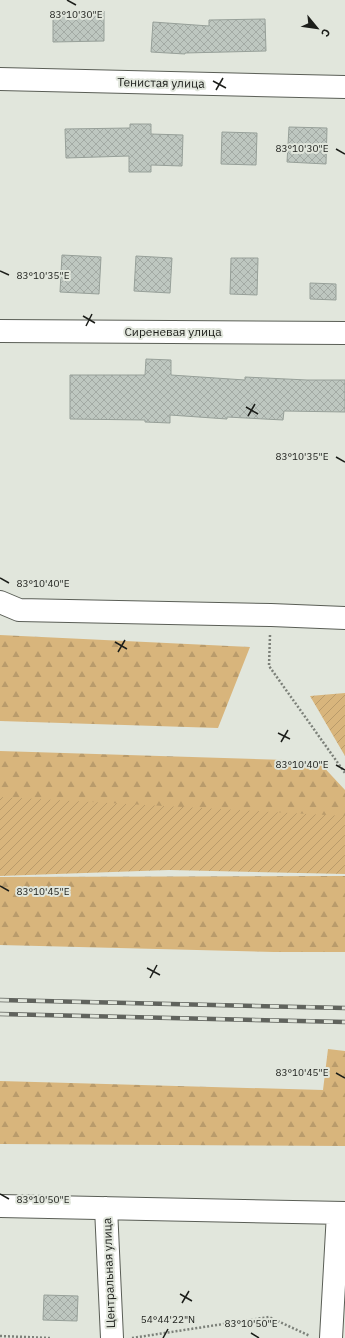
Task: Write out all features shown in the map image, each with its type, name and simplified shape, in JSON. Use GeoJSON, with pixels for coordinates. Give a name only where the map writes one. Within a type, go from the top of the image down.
{"type":"FeatureCollection","features":[{"type":"Feature","properties":{"kind":"street","name":"Тенистая улица"},"geometry":{"type":"LineString","coordinates":[[0,79],[345,87]]}},
{"type":"Feature","properties":{"kind":"street","name":"Сиреневая улица"},"geometry":{"type":"LineString","coordinates":[[0,331],[345,333]]}},
{"type":"Feature","properties":{"kind":"street"},"geometry":{"type":"LineString","coordinates":[[0,602],[19,610],[271,614],[345,618]]}},
{"type":"Feature","properties":{"kind":"street"},"geometry":{"type":"LineString","coordinates":[[0,1206],[342,1213],[330,1338]]}},
{"type":"Feature","properties":{"kind":"street","name":"Центральная улица"},"geometry":{"type":"LineString","coordinates":[[106,1208],[112,1338]]}},
{"type":"Feature","properties":{"kind":"path"},"geometry":{"type":"LineString","coordinates":[[271,614],[269,666],[345,773]]}},
{"type":"Feature","properties":{"kind":"path"},"geometry":{"type":"LineString","coordinates":[[131,1338],[269,1317],[314,1338]]}},
{"type":"Feature","properties":{"kind":"path"},"geometry":{"type":"LineString","coordinates":[[0,1336],[51,1338]]}},
{"type":"Feature","properties":{"kind":"green space"},"geometry":{"type":"Polygon","coordinates":[[[0,635],[250,647],[218,728],[0,721],[0,635]]]}},
{"type":"Feature","properties":{"kind":"green space"},"geometry":{"type":"Polygon","coordinates":[[[345,693],[345,756],[310,696],[345,693]]]}},
{"type":"Feature","properties":{"kind":"green space"},"geometry":{"type":"Polygon","coordinates":[[[0,751],[318,761],[345,790],[345,817],[0,805],[0,751]]]}},
{"type":"Feature","properties":{"kind":"green space"},"geometry":{"type":"Polygon","coordinates":[[[0,797],[345,816],[345,874],[169,870],[0,876],[0,797]]]}},
{"type":"Feature","properties":{"kind":"green space"},"geometry":{"type":"Polygon","coordinates":[[[345,876],[345,952],[274,952],[0,945],[0,877],[345,876]]]}},
{"type":"Feature","properties":{"kind":"green space"},"geometry":{"type":"Polygon","coordinates":[[[328,1049],[345,1051],[345,1146],[0,1144],[0,1081],[323,1090],[328,1049]]]}},
{"type":"Feature","properties":{"kind":"building"},"geometry":{"type":"Polygon","coordinates":[[[53,11],[104,11],[104,41],[53,42],[53,11]]]}},
{"type":"Feature","properties":{"kind":"building"},"geometry":{"type":"Polygon","coordinates":[[[265,19],[266,51],[185,54],[151,52],[153,22],[209,26],[209,20],[265,19]]]}},
{"type":"Feature","properties":{"kind":"building"},"geometry":{"type":"Polygon","coordinates":[[[130,124],[151,124],[151,134],[183,135],[182,166],[151,165],[151,172],[129,172],[129,156],[66,158],[65,129],[130,128],[130,124]]]}},
{"type":"Feature","properties":{"kind":"building"},"geometry":{"type":"Polygon","coordinates":[[[289,127],[327,128],[326,164],[287,162],[289,127]]]}},
{"type":"Feature","properties":{"kind":"building"},"geometry":{"type":"Polygon","coordinates":[[[222,132],[257,133],[256,165],[221,164],[222,132]]]}},
{"type":"Feature","properties":{"kind":"building"},"geometry":{"type":"Polygon","coordinates":[[[62,255],[101,257],[99,294],[60,292],[62,255]]]}},
{"type":"Feature","properties":{"kind":"building"},"geometry":{"type":"Polygon","coordinates":[[[136,256],[172,258],[170,293],[134,291],[136,256]]]}},
{"type":"Feature","properties":{"kind":"building"},"geometry":{"type":"Polygon","coordinates":[[[231,258],[258,258],[257,295],[230,294],[231,258]]]}},
{"type":"Feature","properties":{"kind":"building"},"geometry":{"type":"Polygon","coordinates":[[[310,283],[336,284],[336,300],[310,299],[310,283]]]}},
{"type":"Feature","properties":{"kind":"building"},"geometry":{"type":"Polygon","coordinates":[[[146,359],[171,360],[171,375],[245,380],[245,377],[345,380],[345,412],[284,411],[283,420],[227,417],[227,419],[170,415],[170,423],[145,422],[145,420],[70,419],[70,375],[145,375],[146,359]]]}},
{"type":"Feature","properties":{"kind":"building"},"geometry":{"type":"Polygon","coordinates":[[[44,1295],[78,1296],[77,1321],[43,1320],[44,1295]]]}},
{"type":"Feature","properties":{"kind":"railway"},"geometry":{"type":"LineString","coordinates":[[0,1000],[345,1008]]}},
{"type":"Feature","properties":{"kind":"railway"},"geometry":{"type":"LineString","coordinates":[[0,1014],[345,1022]]}}]}
